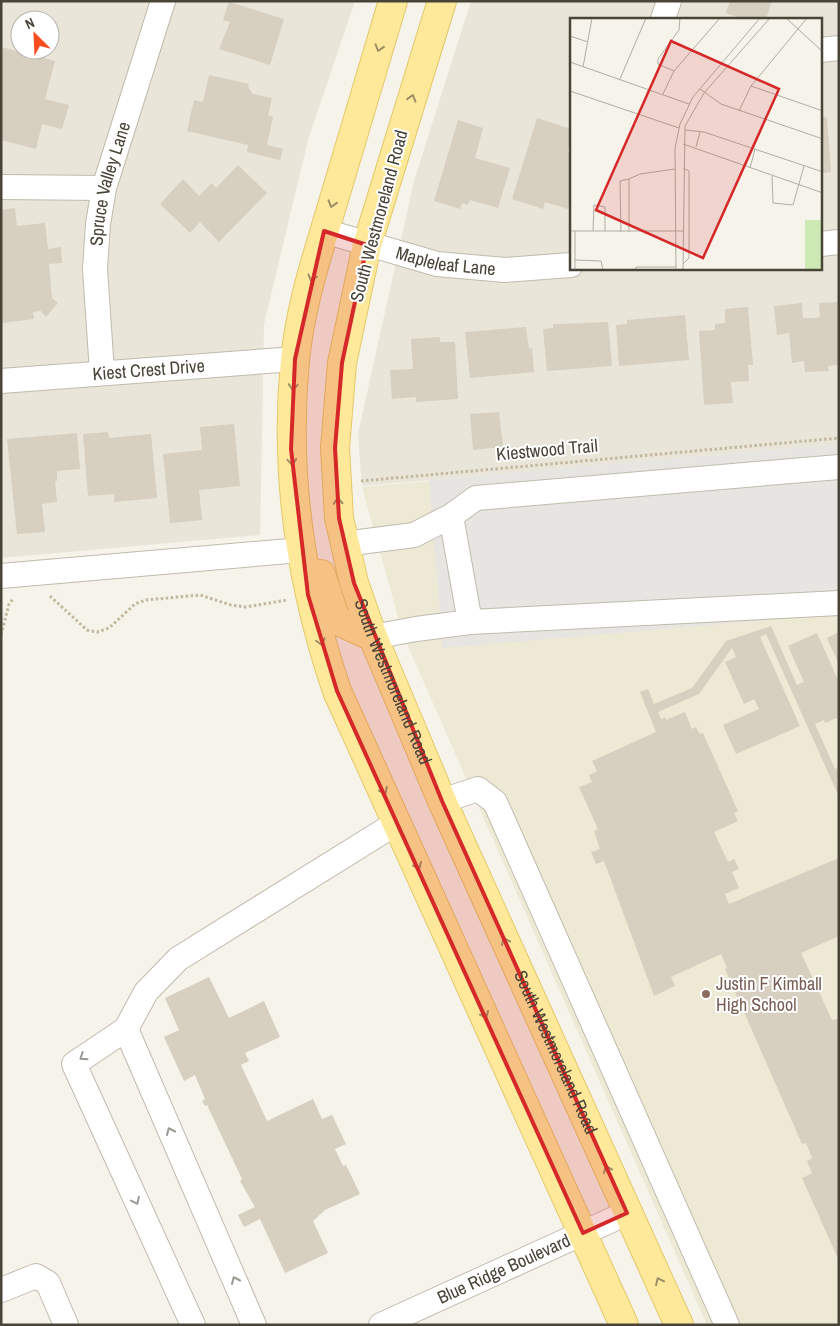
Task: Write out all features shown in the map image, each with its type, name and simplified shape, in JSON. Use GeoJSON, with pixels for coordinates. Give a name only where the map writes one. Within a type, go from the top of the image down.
{"type":"FeatureCollection","features":[{"type":"Feature","properties":{"kind":"main road"},"geometry":{"type":"LineString","coordinates":[[393,1],[324,231],[306,301],[295,360],[291,449],[301,550],[313,611],[337,691],[398,822],[624,1325]]}},
{"type":"Feature","properties":{"kind":"main road","name":"South Westmoreland Road"},"geometry":{"type":"LineString","coordinates":[[442,1],[367,245],[342,363],[337,402],[335,448],[339,518],[354,583],[373,637],[442,801],[679,1325]]}},
{"type":"Feature","properties":{"kind":"main road"},"geometry":{"type":"LineString","coordinates":[[301,550],[317,560],[336,620],[373,637]]}},
{"type":"Feature","properties":{"kind":"street","name":"Spruce Valley Lane"},"geometry":{"type":"LineString","coordinates":[[102,372],[95,269],[98,224],[104,188],[163,1]]}},
{"type":"Feature","properties":{"kind":"street"},"geometry":{"type":"LineString","coordinates":[[664,18],[669,1]]}},
{"type":"Feature","properties":{"kind":"street"},"geometry":{"type":"LineString","coordinates":[[822,50],[839,48]]}},
{"type":"Feature","properties":{"kind":"street"},"geometry":{"type":"LineString","coordinates":[[1,187],[104,188]]}},
{"type":"Feature","properties":{"kind":"street","name":"Mapleleaf Lane"},"geometry":{"type":"LineString","coordinates":[[324,231],[437,264],[505,270],[570,265]]}},
{"type":"Feature","properties":{"kind":"street"},"geometry":{"type":"LineString","coordinates":[[822,244],[839,242]]}},
{"type":"Feature","properties":{"kind":"street","name":"Kiest Crest Drive"},"geometry":{"type":"LineString","coordinates":[[1,381],[102,372],[295,360]]}},
{"type":"Feature","properties":{"kind":"street"},"geometry":{"type":"LineString","coordinates":[[344,544],[414,535],[451,516],[476,498],[839,467]]}},
{"type":"Feature","properties":{"kind":"street"},"geometry":{"type":"LineString","coordinates":[[451,516],[470,622]]}},
{"type":"Feature","properties":{"kind":"street"},"geometry":{"type":"LineString","coordinates":[[1,576],[301,550]]}},
{"type":"Feature","properties":{"kind":"street"},"geometry":{"type":"LineString","coordinates":[[373,637],[416,628],[470,622],[839,603]]}},
{"type":"Feature","properties":{"kind":"street"},"geometry":{"type":"LineString","coordinates":[[442,801],[478,789],[495,802],[727,1325]]}},
{"type":"Feature","properties":{"kind":"street"},"geometry":{"type":"LineString","coordinates":[[193,1325],[74,1064],[126,1029],[146,992],[178,960],[398,822]]}},
{"type":"Feature","properties":{"kind":"street"},"geometry":{"type":"LineString","coordinates":[[126,1029],[254,1325]]}},
{"type":"Feature","properties":{"kind":"street","name":"Blue Ridge Boulevard"},"geometry":{"type":"LineString","coordinates":[[381,1325],[627,1213]]}},
{"type":"Feature","properties":{"kind":"street"},"geometry":{"type":"LineString","coordinates":[[1,1290],[36,1276],[48,1283],[66,1325]]}},
{"type":"Feature","properties":{"kind":"path","name":"Kiestwood Trail"},"geometry":{"type":"LineString","coordinates":[[356,482],[839,438]]}},
{"type":"Feature","properties":{"kind":"path"},"geometry":{"type":"LineString","coordinates":[[46,594],[87,630],[97,632],[109,628],[136,604],[146,600],[200,595],[230,605],[246,607],[281,602]]}},
{"type":"Feature","properties":{"kind":"path"},"geometry":{"type":"LineString","coordinates":[[1,635],[9,604],[15,595]]}},
{"type":"Feature","properties":{"kind":"highlighted area"},"geometry":{"type":"Polygon","coordinates":[[[324,231],[367,245],[342,363],[335,448],[339,518],[354,583],[442,801],[627,1213],[583,1233],[337,691],[308,595],[291,449],[295,359],[324,231]]]}},
{"type":"Feature","properties":{"kind":"shaded area"},"geometry":{"type":"Polygon","coordinates":[[[1,1],[355,1],[308,140],[264,324],[260,535],[1,558],[1,1]]]}},
{"type":"Feature","properties":{"kind":"shaded area"},"geometry":{"type":"Polygon","coordinates":[[[471,1],[839,1],[839,444],[362,486],[358,434],[414,181],[471,1]]]}},
{"type":"Feature","properties":{"kind":"shaded area","name":"Justin F Kimball High School"},"geometry":{"type":"Polygon","coordinates":[[[839,444],[839,1325],[707,1325],[403,635],[362,487],[839,444]]]}},
{"type":"Feature","properties":{"kind":"shaded area"},"geometry":{"type":"Polygon","coordinates":[[[839,444],[839,614],[443,648],[429,480],[839,444]]]}},
{"type":"Feature","properties":{"kind":"building"},"geometry":{"type":"Polygon","coordinates":[[[730,1],[772,1],[766,18],[739,18],[726,13],[730,1]]]}},
{"type":"Feature","properties":{"kind":"building"},"geometry":{"type":"Polygon","coordinates":[[[229,2],[284,19],[270,65],[219,49],[230,22],[223,20],[229,2]]]}},
{"type":"Feature","properties":{"kind":"building"},"geometry":{"type":"Polygon","coordinates":[[[1,47],[10,49],[10,60],[55,61],[45,99],[69,105],[62,129],[42,124],[36,149],[1,140],[1,47]]]}},
{"type":"Feature","properties":{"kind":"building"},"geometry":{"type":"Polygon","coordinates":[[[209,75],[249,84],[248,87],[253,94],[272,98],[268,115],[273,117],[267,145],[283,149],[280,160],[247,152],[248,145],[187,131],[194,100],[203,102],[209,75]]]}},
{"type":"Feature","properties":{"kind":"building"},"geometry":{"type":"Polygon","coordinates":[[[827,117],[831,172],[822,173],[822,118],[827,117]]]}},
{"type":"Feature","properties":{"kind":"building"},"geometry":{"type":"Polygon","coordinates":[[[537,118],[570,129],[568,152],[570,153],[570,201],[568,209],[545,202],[543,209],[512,199],[537,118]]]}},
{"type":"Feature","properties":{"kind":"building"},"geometry":{"type":"Polygon","coordinates":[[[458,120],[483,128],[475,158],[510,168],[498,208],[470,200],[468,205],[462,203],[460,209],[434,201],[458,120]]]}},
{"type":"Feature","properties":{"kind":"building"},"geometry":{"type":"Polygon","coordinates":[[[238,165],[267,193],[219,242],[200,222],[190,233],[160,204],[183,179],[199,196],[212,183],[216,188],[238,165]]]}},
{"type":"Feature","properties":{"kind":"building"},"geometry":{"type":"Polygon","coordinates":[[[15,208],[17,226],[45,223],[48,249],[61,247],[62,263],[49,264],[52,298],[58,303],[46,317],[41,311],[33,312],[34,319],[1,323],[1,210],[15,208]]]}},
{"type":"Feature","properties":{"kind":"building"},"geometry":{"type":"Polygon","coordinates":[[[839,302],[839,365],[828,366],[829,371],[805,372],[804,361],[792,363],[789,333],[777,335],[774,306],[802,303],[803,318],[815,318],[820,317],[819,303],[839,302]]]}},
{"type":"Feature","properties":{"kind":"building"},"geometry":{"type":"Polygon","coordinates":[[[748,307],[753,365],[748,365],[749,381],[731,382],[733,403],[704,405],[699,331],[715,330],[715,324],[725,323],[725,309],[748,307]]]}},
{"type":"Feature","properties":{"kind":"building"},"geometry":{"type":"Polygon","coordinates":[[[685,315],[689,360],[619,366],[616,325],[627,324],[627,320],[685,315]]]}},
{"type":"Feature","properties":{"kind":"building"},"geometry":{"type":"Polygon","coordinates":[[[608,322],[612,366],[547,371],[543,329],[553,328],[553,324],[608,322]]]}},
{"type":"Feature","properties":{"kind":"building"},"geometry":{"type":"Polygon","coordinates":[[[526,327],[529,349],[532,348],[534,372],[470,378],[465,332],[526,327]]]}},
{"type":"Feature","properties":{"kind":"building"},"geometry":{"type":"Polygon","coordinates":[[[440,337],[440,342],[455,342],[458,399],[416,402],[416,397],[392,399],[390,370],[413,369],[411,339],[440,337]]]}},
{"type":"Feature","properties":{"kind":"building"},"geometry":{"type":"Polygon","coordinates":[[[499,412],[503,447],[473,450],[470,414],[499,412]]]}},
{"type":"Feature","properties":{"kind":"building"},"geometry":{"type":"Polygon","coordinates":[[[234,424],[240,486],[199,490],[202,520],[170,523],[163,454],[202,450],[200,427],[234,424]]]}},
{"type":"Feature","properties":{"kind":"building"},"geometry":{"type":"Polygon","coordinates":[[[108,432],[109,438],[151,434],[157,498],[114,502],[114,494],[88,496],[83,434],[108,432]]]}},
{"type":"Feature","properties":{"kind":"building"},"geometry":{"type":"Polygon","coordinates":[[[77,433],[80,469],[57,471],[57,481],[55,481],[57,502],[42,504],[45,532],[17,534],[7,439],[77,433]]]}},
{"type":"Feature","properties":{"kind":"building"},"geometry":{"type":"Polygon","coordinates":[[[771,626],[797,685],[804,682],[788,646],[817,633],[839,682],[839,717],[825,723],[824,720],[815,724],[835,769],[839,767],[839,797],[766,634],[760,637],[800,726],[736,754],[723,725],[759,709],[754,699],[744,704],[725,662],[736,657],[732,648],[699,694],[658,712],[661,719],[665,717],[666,720],[685,712],[692,729],[696,727],[700,734],[703,733],[738,811],[734,813],[738,821],[714,832],[728,862],[734,859],[739,869],[732,872],[739,888],[725,894],[729,904],[839,858],[839,936],[801,953],[832,1020],[839,1019],[839,1261],[802,1178],[812,1173],[807,1161],[812,1158],[806,1143],[802,1144],[725,969],[727,968],[721,954],[671,977],[675,986],[654,996],[604,861],[596,864],[591,852],[600,849],[594,831],[598,829],[579,787],[592,782],[589,775],[597,771],[592,761],[656,732],[640,692],[648,689],[654,704],[692,688],[726,641],[771,626]]]}},
{"type":"Feature","properties":{"kind":"building"},"geometry":{"type":"Polygon","coordinates":[[[839,632],[839,665],[827,638],[839,632]]]}},
{"type":"Feature","properties":{"kind":"building"},"geometry":{"type":"Polygon","coordinates":[[[209,977],[229,1018],[264,1001],[280,1037],[245,1053],[249,1061],[241,1065],[267,1121],[313,1099],[322,1119],[332,1115],[346,1144],[335,1149],[343,1166],[346,1165],[360,1194],[325,1210],[313,1221],[328,1253],[285,1273],[260,1219],[244,1227],[238,1215],[255,1207],[240,1181],[242,1179],[207,1105],[205,1106],[202,1101],[205,1099],[195,1075],[184,1081],[164,1037],[179,1030],[165,998],[209,977]]]}},
{"type":"Feature","properties":{"kind":"place","name":"Justin F Kimball High School"},"geometry":{"type":"Point","coordinates":[706,994]}}]}
